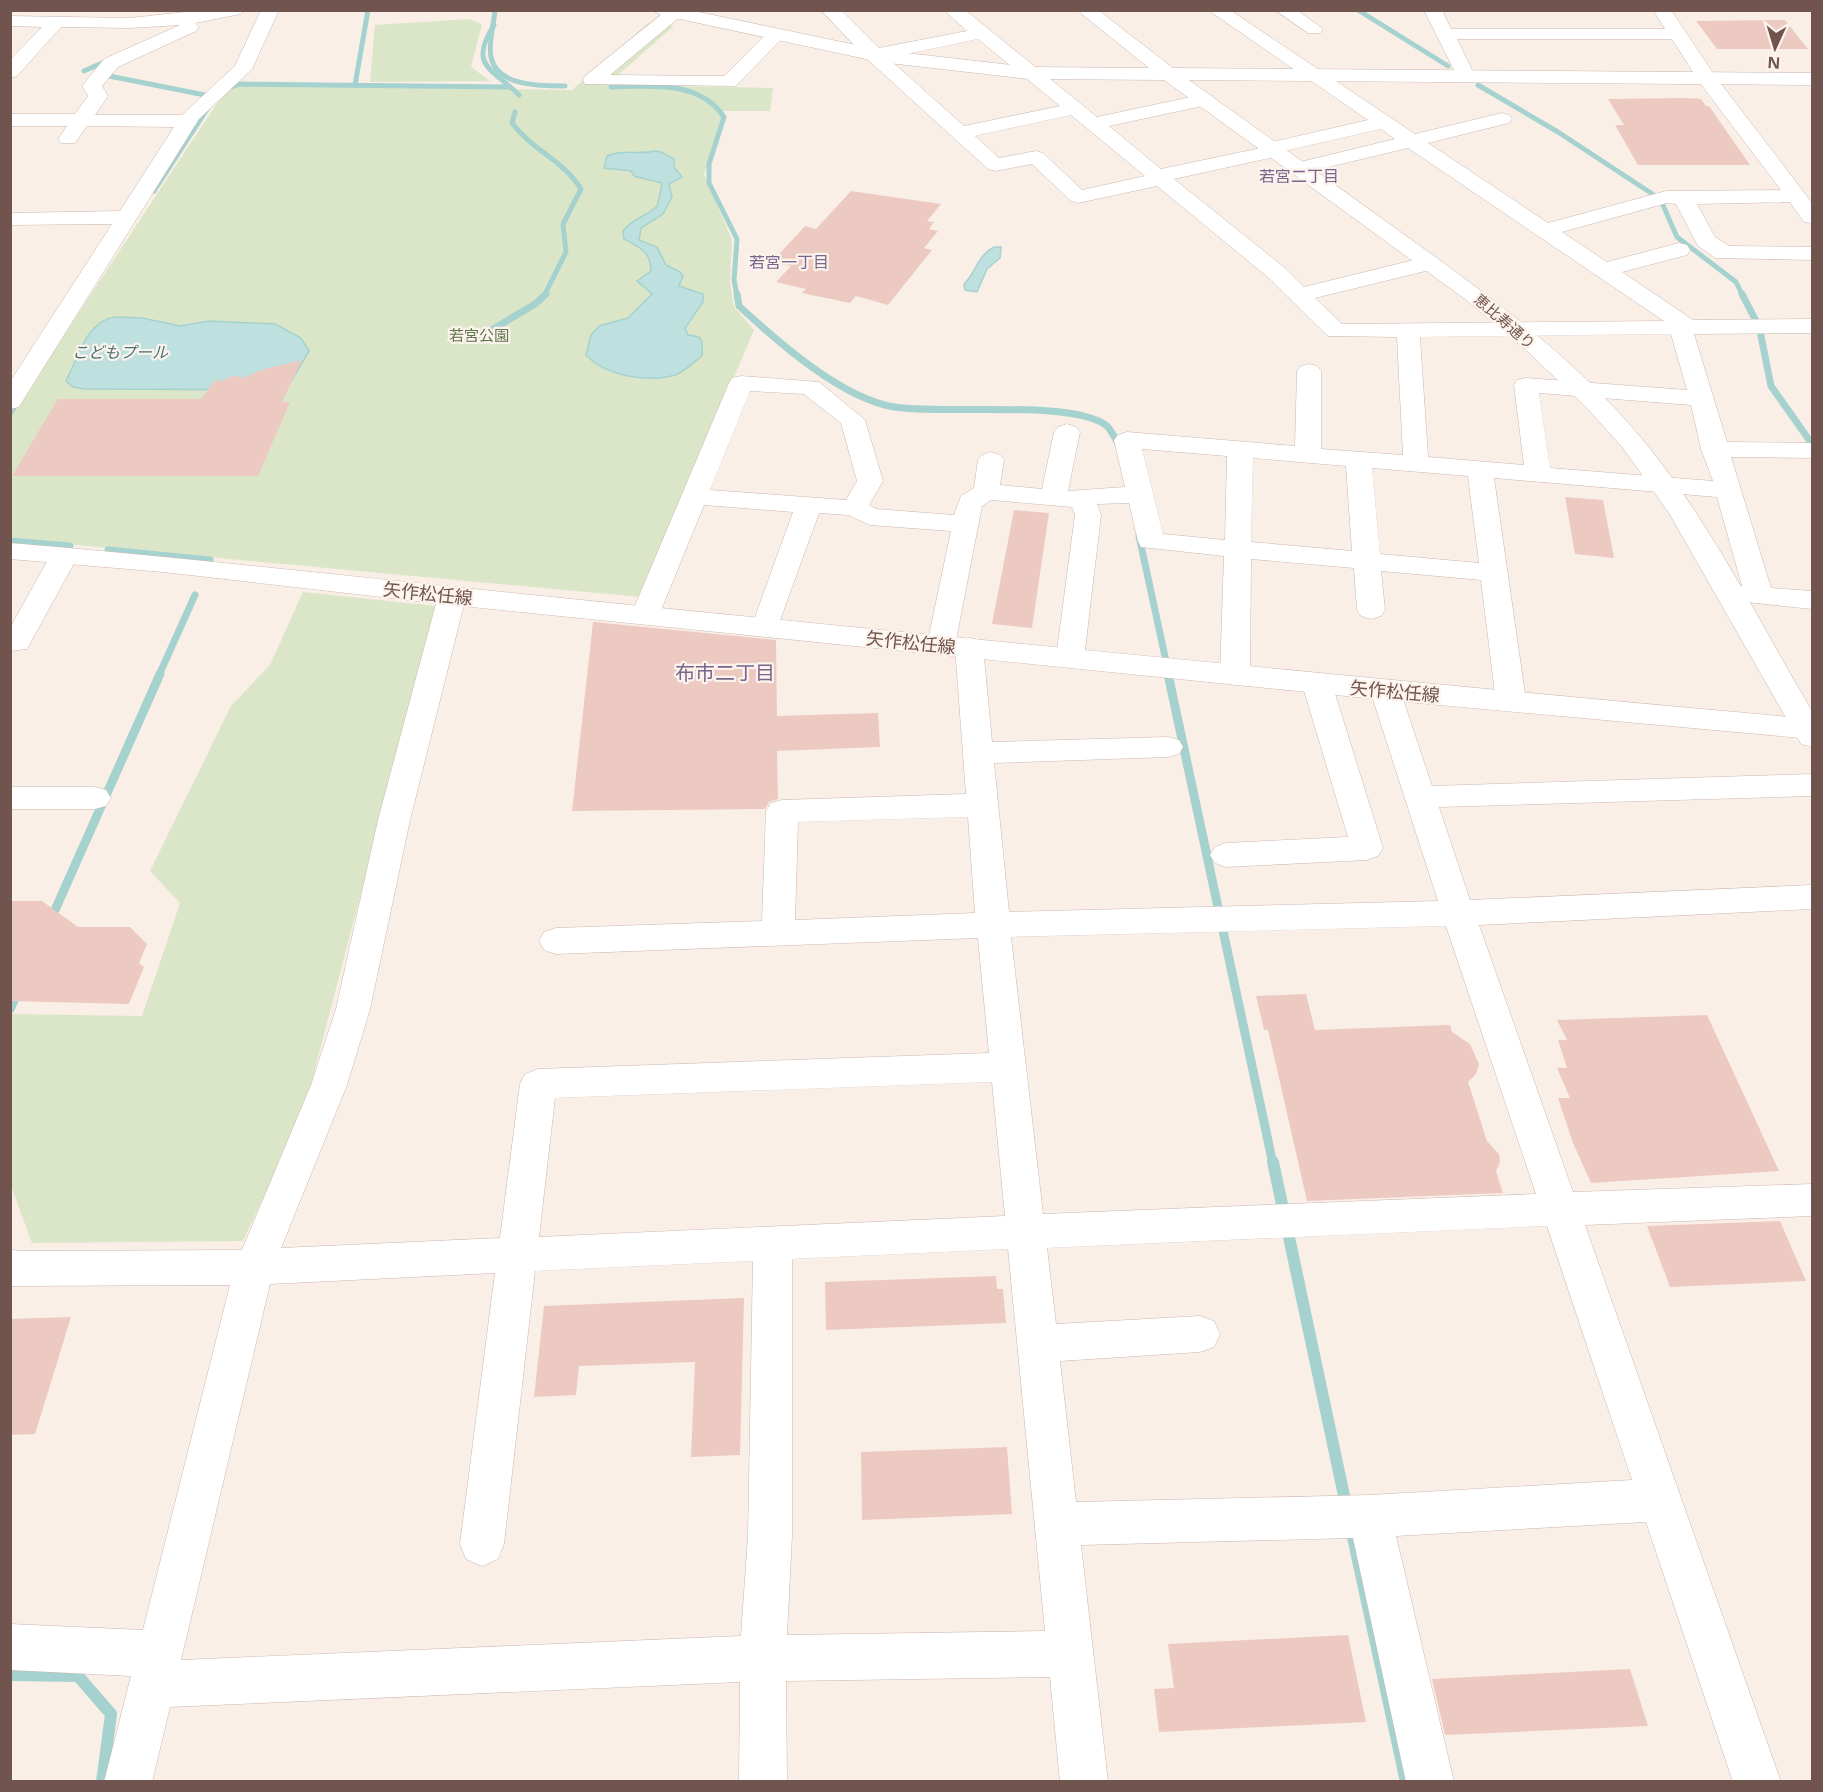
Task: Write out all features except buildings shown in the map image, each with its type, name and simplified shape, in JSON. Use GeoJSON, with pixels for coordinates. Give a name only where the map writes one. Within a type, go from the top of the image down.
{"type":"FeatureCollection","features":[{"type":"Feature","properties":{"kind":"street"},"geometry":{"type":"LineString","coordinates":[[10,402],[22,366],[126,217],[188,121],[202,102],[225,87],[248,62],[261,21],[270,10]]}},
{"type":"Feature","properties":{"kind":"street"},"geometry":{"type":"LineString","coordinates":[[830,10],[873,54],[995,165],[1036,157],[1078,197],[1385,123]]}},
{"type":"Feature","properties":{"kind":"street"},"geometry":{"type":"LineString","coordinates":[[953,10],[1277,273],[1336,331],[1812,326]]}},
{"type":"Feature","properties":{"kind":"street","name":"恵比寿通り"},"geometry":{"type":"LineString","coordinates":[[1086,10],[1516,329],[1579,389],[1632,444],[1661,484],[1811,732]]}},
{"type":"Feature","properties":{"kind":"street"},"geometry":{"type":"LineString","coordinates":[[1217,10],[1684,324],[1682,328],[1714,449],[1759,596]]}},
{"type":"Feature","properties":{"kind":"street"},"geometry":{"type":"LineString","coordinates":[[1284,10],[1314,29]]}},
{"type":"Feature","properties":{"kind":"street"},"geometry":{"type":"LineString","coordinates":[[1433,10],[1466,76]]}},
{"type":"Feature","properties":{"kind":"street"},"geometry":{"type":"LineString","coordinates":[[1662,10],[1707,79],[1812,217]]}},
{"type":"Feature","properties":{"kind":"street"},"geometry":{"type":"LineString","coordinates":[[777,34],[729,82],[592,80],[672,11],[873,54],[1029,73],[1812,80]]}},
{"type":"Feature","properties":{"kind":"street"},"geometry":{"type":"LineString","coordinates":[[10,21],[130,23],[176,16],[228,12]]}},
{"type":"Feature","properties":{"kind":"street"},"geometry":{"type":"LineString","coordinates":[[68,139],[98,96],[92,86],[111,63],[228,12]]}},
{"type":"Feature","properties":{"kind":"street"},"geometry":{"type":"LineString","coordinates":[[10,72],[56,22]]}},
{"type":"Feature","properties":{"kind":"street"},"geometry":{"type":"LineString","coordinates":[[873,54],[982,33]]}},
{"type":"Feature","properties":{"kind":"street"},"geometry":{"type":"LineString","coordinates":[[1445,34],[1678,34]]}},
{"type":"Feature","properties":{"kind":"street"},"geometry":{"type":"LineString","coordinates":[[1092,124],[1205,100]]}},
{"type":"Feature","properties":{"kind":"street"},"geometry":{"type":"LineString","coordinates":[[959,133],[1074,109]]}},
{"type":"Feature","properties":{"kind":"street"},"geometry":{"type":"LineString","coordinates":[[1299,168],[1502,119]]}},
{"type":"Feature","properties":{"kind":"street"},"geometry":{"type":"LineString","coordinates":[[10,120],[188,121]]}},
{"type":"Feature","properties":{"kind":"street"},"geometry":{"type":"LineString","coordinates":[[1545,230],[1666,197],[1797,196]]}},
{"type":"Feature","properties":{"kind":"street"},"geometry":{"type":"LineString","coordinates":[[1683,198],[1706,241],[1724,253],[1812,254]]}},
{"type":"Feature","properties":{"kind":"street"},"geometry":{"type":"LineString","coordinates":[[10,219],[126,217]]}},
{"type":"Feature","properties":{"kind":"street"},"geometry":{"type":"LineString","coordinates":[[1604,270],[1679,250]]}},
{"type":"Feature","properties":{"kind":"street"},"geometry":{"type":"LineString","coordinates":[[1300,296],[1430,263]]}},
{"type":"Feature","properties":{"kind":"street"},"geometry":{"type":"LineString","coordinates":[[1408,330],[1416,463]]}},
{"type":"Feature","properties":{"kind":"street"},"geometry":{"type":"LineString","coordinates":[[1308,455],[1309,371]]}},
{"type":"Feature","properties":{"kind":"street"},"geometry":{"type":"LineString","coordinates":[[645,615],[696,497],[741,383],[810,387],[853,420],[870,481],[854,508]]}},
{"type":"Feature","properties":{"kind":"street"},"geometry":{"type":"LineString","coordinates":[[1538,474],[1526,385],[1701,398]]}},
{"type":"Feature","properties":{"kind":"street"},"geometry":{"type":"LineString","coordinates":[[1053,498],[1066,432]]}},
{"type":"Feature","properties":{"kind":"street"},"geometry":{"type":"LineString","coordinates":[[1494,573],[1150,541],[1133,495],[1127,440],[1727,490]]}},
{"type":"Feature","properties":{"kind":"street"},"geometry":{"type":"LineString","coordinates":[[1714,449],[1812,450]]}},
{"type":"Feature","properties":{"kind":"street"},"geometry":{"type":"LineString","coordinates":[[1235,675],[1240,450]]}},
{"type":"Feature","properties":{"kind":"street"},"geometry":{"type":"LineString","coordinates":[[1358,458],[1365,561],[1371,610]]}},
{"type":"Feature","properties":{"kind":"street"},"geometry":{"type":"LineString","coordinates":[[986,492],[991,460]]}},
{"type":"Feature","properties":{"kind":"street"},"geometry":{"type":"LineString","coordinates":[[1480,469],[1511,701]]}},
{"type":"Feature","properties":{"kind":"street"},"geometry":{"type":"LineString","coordinates":[[1084,1782],[993,925],[978,753],[955,646],[970,502],[986,492],[1082,500],[1100,495],[1133,495]]}},
{"type":"Feature","properties":{"kind":"street"},"geometry":{"type":"LineString","coordinates":[[696,497],[854,508],[870,518],[966,524]]}},
{"type":"Feature","properties":{"kind":"street"},"geometry":{"type":"LineString","coordinates":[[1070,658],[1088,515],[1082,500]]}},
{"type":"Feature","properties":{"kind":"street"},"geometry":{"type":"LineString","coordinates":[[765,628],[809,505]]}},
{"type":"Feature","properties":{"kind":"street","name":"矢作松任線"},"geometry":{"type":"LineString","coordinates":[[10,551],[1811,732]]}},
{"type":"Feature","properties":{"kind":"street"},"geometry":{"type":"LineString","coordinates":[[10,642],[16,642],[64,556]]}},
{"type":"Feature","properties":{"kind":"street"},"geometry":{"type":"LineString","coordinates":[[1729,594],[1812,600]]}},
{"type":"Feature","properties":{"kind":"street"},"geometry":{"type":"LineString","coordinates":[[128,1782],[212,1450],[254,1267],[329,1085],[353,1009],[394,820],[452,596]]}},
{"type":"Feature","properties":{"kind":"street"},"geometry":{"type":"LineString","coordinates":[[1226,855],[1366,848],[1317,684]]}},
{"type":"Feature","properties":{"kind":"street"},"geometry":{"type":"LineString","coordinates":[[1384,690],[1458,913],[1757,1782]]}},
{"type":"Feature","properties":{"kind":"street"},"geometry":{"type":"LineString","coordinates":[[978,753],[1168,747]]}},
{"type":"Feature","properties":{"kind":"street"},"geometry":{"type":"LineString","coordinates":[[1419,797],[1812,785]]}},
{"type":"Feature","properties":{"kind":"street"},"geometry":{"type":"LineString","coordinates":[[10,798],[95,798]]}},
{"type":"Feature","properties":{"kind":"street"},"geometry":{"type":"LineString","coordinates":[[778,933],[782,811],[982,805]]}},
{"type":"Feature","properties":{"kind":"street"},"geometry":{"type":"LineString","coordinates":[[556,941],[993,925],[1458,913],[1812,897]]}},
{"type":"Feature","properties":{"kind":"street"},"geometry":{"type":"LineString","coordinates":[[483,1544],[538,1084],[1009,1067]]}},
{"type":"Feature","properties":{"kind":"street"},"geometry":{"type":"LineString","coordinates":[[10,1266],[11,1269],[254,1267],[1560,1208],[1812,1200]]}},
{"type":"Feature","properties":{"kind":"street"},"geometry":{"type":"LineString","coordinates":[[763,1782],[763,1658],[770,1536],[773,1243]]}},
{"type":"Feature","properties":{"kind":"street"},"geometry":{"type":"LineString","coordinates":[[1039,1344],[1200,1334]]}},
{"type":"Feature","properties":{"kind":"street"},"geometry":{"type":"LineString","coordinates":[[1058,1524],[1357,1517],[1659,1500]]}},
{"type":"Feature","properties":{"kind":"street"},"geometry":{"type":"LineString","coordinates":[[1357,1517],[1430,1782]]}},
{"type":"Feature","properties":{"kind":"street"},"geometry":{"type":"LineString","coordinates":[[10,1647],[155,1669],[1071,1654]]}},
{"type":"Feature","properties":{"kind":"green space"},"geometry":{"type":"Polygon","coordinates":[[[469,19],[482,24],[471,67],[490,81],[370,82],[375,25],[469,19]]]}},
{"type":"Feature","properties":{"kind":"green space","name":"若宮公園"},"geometry":{"type":"Polygon","coordinates":[[[648,23],[674,26],[611,81],[620,85],[773,88],[770,111],[719,111],[722,117],[704,174],[732,240],[730,283],[734,307],[754,330],[641,597],[11,539],[10,417],[229,85],[572,90],[648,23]]]}},
{"type":"Feature","properties":{"kind":"green space"},"geometry":{"type":"Polygon","coordinates":[[[303,592],[436,606],[304,1111],[243,1241],[32,1243],[11,1186],[11,1014],[142,1016],[180,903],[150,871],[231,706],[270,665],[303,592]]]}},
{"type":"Feature","properties":{"kind":"water"},"geometry":{"type":"Polygon","coordinates":[[[654,151],[674,159],[674,167],[682,177],[669,184],[672,197],[663,214],[641,228],[639,240],[657,247],[666,265],[680,272],[683,276],[679,286],[703,294],[703,302],[685,328],[688,335],[699,337],[702,342],[702,356],[678,374],[640,378],[604,368],[586,355],[591,335],[599,326],[628,318],[652,294],[637,281],[651,271],[649,259],[640,248],[624,239],[623,231],[657,206],[662,183],[634,176],[631,171],[604,168],[607,156],[612,154],[654,151]]]}},
{"type":"Feature","properties":{"kind":"water"},"geometry":{"type":"Polygon","coordinates":[[[994,247],[1001,247],[1000,258],[987,269],[977,292],[965,290],[964,284],[980,260],[994,247]]]}},
{"type":"Feature","properties":{"kind":"water","name":"こどもプール"},"geometry":{"type":"Polygon","coordinates":[[[114,317],[142,318],[180,326],[209,321],[275,324],[301,338],[309,351],[286,390],[84,389],[73,387],[66,381],[84,342],[96,326],[114,317]]]}},
{"type":"Feature","properties":{"kind":"waterway"},"geometry":{"type":"LineString","coordinates":[[355,85],[368,10]]}},
{"type":"Feature","properties":{"kind":"waterway"},"geometry":{"type":"LineString","coordinates":[[492,28],[495,10]]}},
{"type":"Feature","properties":{"kind":"waterway"},"geometry":{"type":"LineString","coordinates":[[1358,10],[1448,66]]}},
{"type":"Feature","properties":{"kind":"waterway"},"geometry":{"type":"LineString","coordinates":[[492,28],[491,57],[495,67],[502,74],[522,83],[565,86]]}},
{"type":"Feature","properties":{"kind":"waterway"},"geometry":{"type":"LineString","coordinates":[[492,28],[483,49],[483,58],[492,72],[519,95]]}},
{"type":"Feature","properties":{"kind":"waterway"},"geometry":{"type":"LineString","coordinates":[[84,71],[111,59]]}},
{"type":"Feature","properties":{"kind":"waterway"},"geometry":{"type":"LineString","coordinates":[[109,76],[215,97],[154,191]]}},
{"type":"Feature","properties":{"kind":"waterway"},"geometry":{"type":"LineString","coordinates":[[223,90],[240,84],[509,87]]}},
{"type":"Feature","properties":{"kind":"waterway"},"geometry":{"type":"LineString","coordinates":[[1478,85],[1558,132],[1657,197]]}},
{"type":"Feature","properties":{"kind":"waterway"},"geometry":{"type":"LineString","coordinates":[[611,87],[658,86],[688,91],[714,105],[724,117],[709,164],[709,183],[737,239],[734,280],[737,296]]}},
{"type":"Feature","properties":{"kind":"waterway"},"geometry":{"type":"LineString","coordinates":[[515,112],[512,123],[528,140],[566,171],[581,189],[563,224],[566,252],[544,296]]}},
{"type":"Feature","properties":{"kind":"waterway"},"geometry":{"type":"LineString","coordinates":[[1662,203],[1677,237],[1736,282],[1742,294]]}},
{"type":"Feature","properties":{"kind":"waterway"},"geometry":{"type":"LineString","coordinates":[[737,294],[739,306],[811,367],[832,381],[874,402],[916,409],[1006,409],[1066,413],[1090,418],[1107,426],[1121,449]]}},
{"type":"Feature","properties":{"kind":"waterway"},"geometry":{"type":"LineString","coordinates":[[1742,294],[1756,321]]}},
{"type":"Feature","properties":{"kind":"waterway"},"geometry":{"type":"LineString","coordinates":[[475,340],[535,304],[544,296]]}},
{"type":"Feature","properties":{"kind":"waterway"},"geometry":{"type":"LineString","coordinates":[[1760,331],[1771,386],[1812,444]]}},
{"type":"Feature","properties":{"kind":"waterway"},"geometry":{"type":"LineString","coordinates":[[10,412],[19,399]]}},
{"type":"Feature","properties":{"kind":"waterway"},"geometry":{"type":"LineString","coordinates":[[1139,536],[1169,675]]}},
{"type":"Feature","properties":{"kind":"waterway"},"geometry":{"type":"LineString","coordinates":[[10,541],[70,546]]}},
{"type":"Feature","properties":{"kind":"waterway"},"geometry":{"type":"LineString","coordinates":[[108,550],[210,560]]}},
{"type":"Feature","properties":{"kind":"waterway"},"geometry":{"type":"LineString","coordinates":[[159,675],[195,595]]}},
{"type":"Feature","properties":{"kind":"waterway"},"geometry":{"type":"LineString","coordinates":[[51,919],[160,674]]}},
{"type":"Feature","properties":{"kind":"waterway"},"geometry":{"type":"LineString","coordinates":[[1168,674],[1273,1164]]}},
{"type":"Feature","properties":{"kind":"waterway"},"geometry":{"type":"LineString","coordinates":[[10,1009],[18,992]]}},
{"type":"Feature","properties":{"kind":"waterway"},"geometry":{"type":"LineString","coordinates":[[1273,1162],[1346,1505]]}},
{"type":"Feature","properties":{"kind":"waterway"},"geometry":{"type":"LineString","coordinates":[[1351,1528],[1406,1782]]}},
{"type":"Feature","properties":{"kind":"waterway"},"geometry":{"type":"LineString","coordinates":[[10,1675],[78,1676],[111,1714],[102,1782]]}},
{"type":"Feature","properties":{"kind":"district","name":"若宮二丁目"},"geometry":{"type":"Point","coordinates":[1299,176]}},
{"type":"Feature","properties":{"kind":"district","name":"若宮一丁目"},"geometry":{"type":"Point","coordinates":[789,262]}},
{"type":"Feature","properties":{"kind":"district","name":"布市二丁目"},"geometry":{"type":"Point","coordinates":[725,672]}}]}
